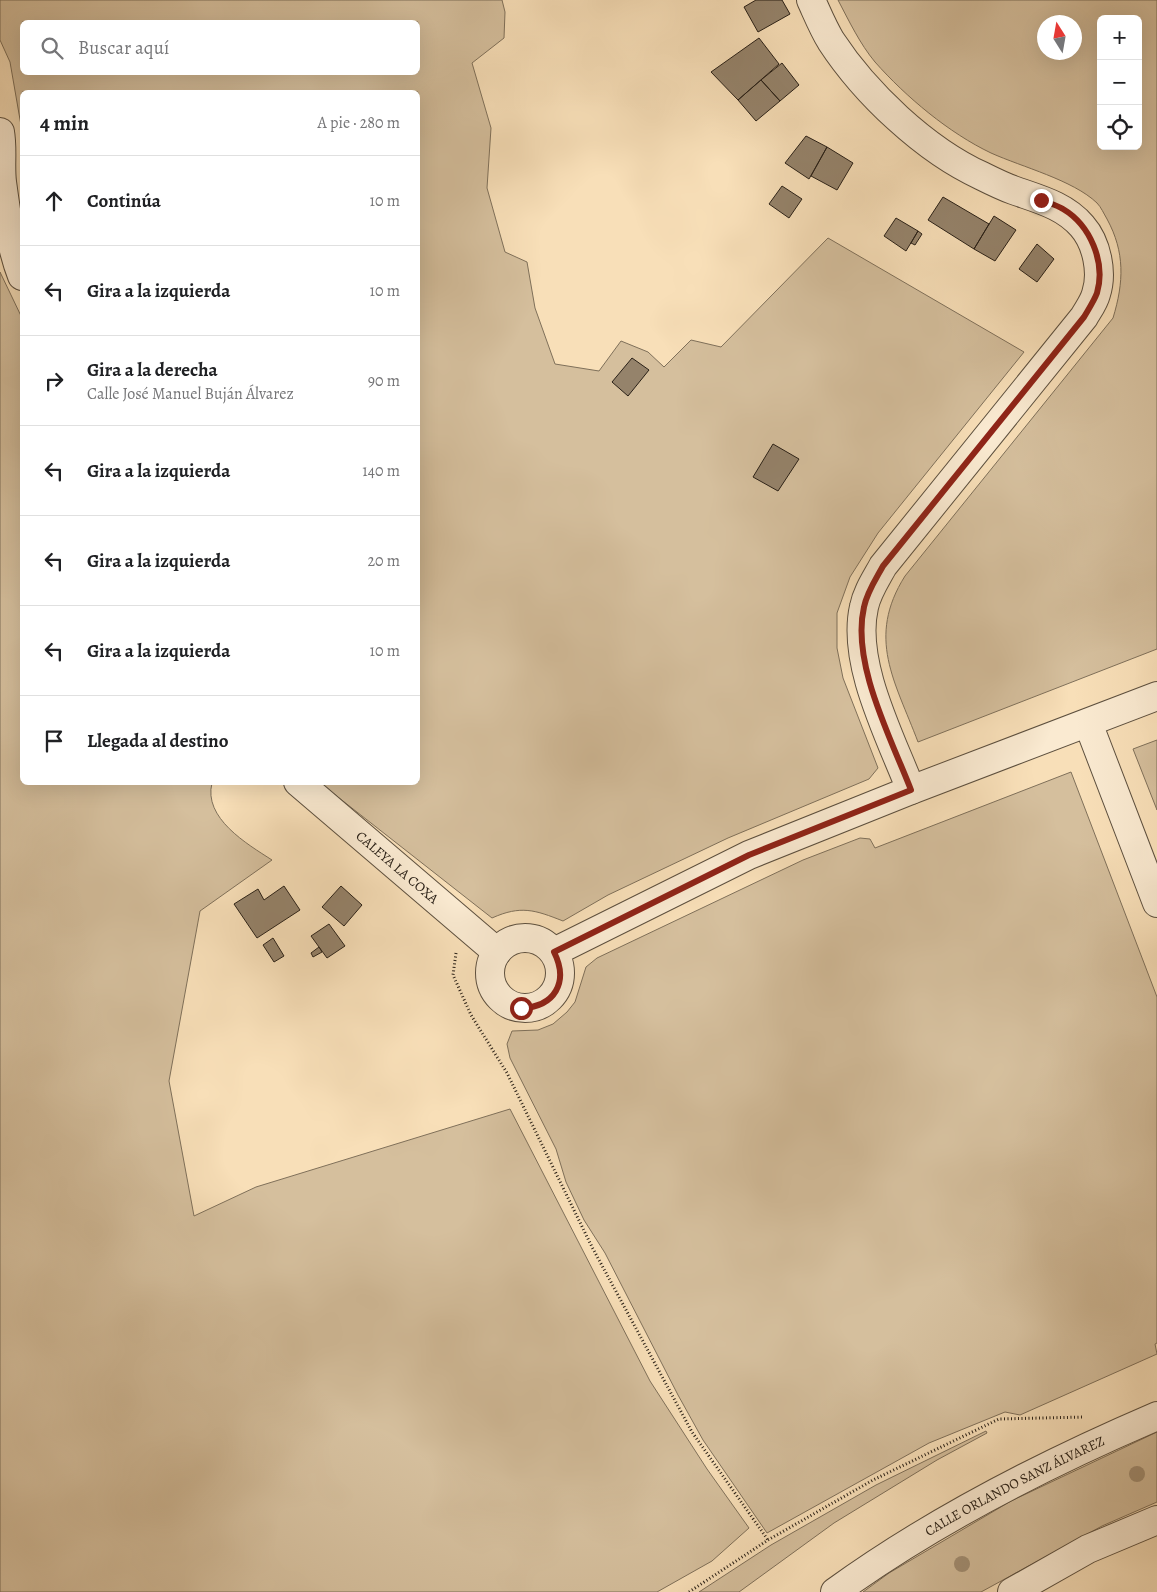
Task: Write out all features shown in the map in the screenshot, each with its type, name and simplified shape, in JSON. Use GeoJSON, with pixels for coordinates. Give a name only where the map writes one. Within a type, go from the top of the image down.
{"type":"FeatureCollection","features":[{"type":"Feature","properties":{"kind":"street"},"geometry":{"type":"LineString","coordinates":[[811,0],[830,40],[848,64],[885,106],[927,143],[976,173],[1011,189],[1063,208],[1083,226],[1094,248],[1100,269],[1097,294],[1084,317],[883,566],[864,607],[861,632],[863,657],[870,682],[911,790]]}},
{"type":"Feature","properties":{"kind":"street"},"geometry":{"type":"LineString","coordinates":[[0,132],[3,146],[2,180],[20,270]]}},
{"type":"Feature","properties":{"kind":"street"},"geometry":{"type":"LineString","coordinates":[[554,952],[749,855],[911,790],[1157,696]]}},
{"type":"Feature","properties":{"kind":"street"},"geometry":{"type":"LineString","coordinates":[[1088,723],[1157,903]]}},
{"type":"Feature","properties":{"kind":"street","name":"CALEYA LA COXA"},"geometry":{"type":"LineString","coordinates":[[301,785],[497,952]]}},
{"type":"Feature","properties":{"kind":"street"},"geometry":{"type":"LineString","coordinates":[[518,939],[533,939],[544,944],[554,952],[559,964],[560,976],[558,987],[552,997],[542,1004],[533,1008],[509,1005],[499,997],[492,987],[490,972],[492,960],[497,952],[506,944],[518,939]]}},
{"type":"Feature","properties":{"kind":"street","name":"CALLE ORLANDO SANZ ÁLVAREZ"},"geometry":{"type":"LineString","coordinates":[[835,1592],[875,1563],[989,1497],[1157,1416]]}},
{"type":"Feature","properties":{"kind":"street"},"geometry":{"type":"LineString","coordinates":[[1021,1588],[1088,1549],[1157,1520]]}},
{"type":"Feature","properties":{"kind":"path"},"geometry":{"type":"LineString","coordinates":[[466,927],[457,947],[453,975],[471,1015],[507,1073],[592,1246],[692,1432],[768,1540]]}},
{"type":"Feature","properties":{"kind":"path"},"geometry":{"type":"LineString","coordinates":[[689,1592],[768,1540],[874,1480],[999,1419],[1088,1417]]}},
{"type":"Feature","properties":{"kind":"shaded area"},"geometry":{"type":"Polygon","coordinates":[[[0,0],[502,0],[505,12],[504,38],[472,63],[491,128],[487,188],[505,252],[527,262],[535,308],[555,364],[599,371],[621,341],[648,352],[664,367],[691,340],[721,347],[828,238],[1024,352],[878,533],[850,577],[837,613],[837,648],[843,678],[878,768],[869,779],[728,838],[608,895],[563,921],[528,910],[511,911],[492,918],[323,785],[420,785],[420,90],[20,90],[20,120],[10,62],[0,40],[0,0]]]}},
{"type":"Feature","properties":{"kind":"shaded area"},"geometry":{"type":"Polygon","coordinates":[[[838,0],[1157,0],[1157,649],[918,742],[893,679],[888,659],[886,640],[887,620],[893,598],[905,576],[1113,318],[1121,280],[1121,267],[1120,255],[1113,231],[1097,203],[1075,187],[991,153],[944,125],[914,101],[887,75],[875,62],[860,40],[838,0]]]}},
{"type":"Feature","properties":{"kind":"shaded area"},"geometry":{"type":"Polygon","coordinates":[[[0,272],[20,314],[20,785],[212,785],[211,796],[214,808],[220,819],[240,838],[272,860],[200,911],[169,1081],[194,1216],[256,1187],[510,1109],[650,1381],[707,1469],[749,1528],[712,1561],[657,1592],[0,1592],[0,272]]]}},
{"type":"Feature","properties":{"kind":"shaded area"},"geometry":{"type":"Polygon","coordinates":[[[1157,740],[1157,810],[1133,749],[1157,740]]]}},
{"type":"Feature","properties":{"kind":"shaded area"},"geometry":{"type":"Polygon","coordinates":[[[1071,772],[1157,997],[1157,1343],[1155,1344],[1157,1354],[1020,1415],[1005,1412],[929,1443],[767,1533],[703,1440],[605,1253],[584,1220],[566,1182],[556,1149],[510,1058],[507,1044],[512,1031],[538,1030],[553,1024],[567,1012],[575,1002],[586,967],[597,958],[803,860],[860,838],[870,839],[875,848],[1071,772]]]}},
{"type":"Feature","properties":{"kind":"shaded area"},"geometry":{"type":"Polygon","coordinates":[[[986,1431],[987,1433],[937,1460],[834,1523],[739,1592],[699,1592],[771,1545],[876,1485],[986,1431]]]}},
{"type":"Feature","properties":{"kind":"shaded area"},"geometry":{"type":"Polygon","coordinates":[[[1157,1432],[1157,1502],[1102,1526],[981,1592],[863,1592],[889,1573],[1011,1501],[1157,1432]]]}},
{"type":"Feature","properties":{"kind":"building"},"geometry":{"type":"Polygon","coordinates":[[[756,0],[782,0],[790,14],[758,32],[744,7],[756,0]]]}},
{"type":"Feature","properties":{"kind":"building"},"geometry":{"type":"Polygon","coordinates":[[[759,38],[779,64],[738,100],[711,72],[759,38]]]}},
{"type":"Feature","properties":{"kind":"building"},"geometry":{"type":"Polygon","coordinates":[[[782,63],[799,85],[780,101],[761,80],[782,63]]]}},
{"type":"Feature","properties":{"kind":"building"},"geometry":{"type":"Polygon","coordinates":[[[761,80],[780,101],[756,121],[738,100],[761,80]]]}},
{"type":"Feature","properties":{"kind":"building"},"geometry":{"type":"Polygon","coordinates":[[[806,136],[827,147],[809,179],[785,163],[806,136]]]}},
{"type":"Feature","properties":{"kind":"building"},"geometry":{"type":"Polygon","coordinates":[[[827,147],[853,163],[837,190],[811,176],[827,147]]]}},
{"type":"Feature","properties":{"kind":"building"},"geometry":{"type":"Polygon","coordinates":[[[782,186],[802,199],[789,218],[769,204],[782,186]]]}},
{"type":"Feature","properties":{"kind":"building"},"geometry":{"type":"Polygon","coordinates":[[[943,197],[989,224],[974,249],[928,220],[943,197]]]}},
{"type":"Feature","properties":{"kind":"building"},"geometry":{"type":"Polygon","coordinates":[[[994,216],[1016,230],[995,261],[974,249],[994,216]]]}},
{"type":"Feature","properties":{"kind":"building"},"geometry":{"type":"Polygon","coordinates":[[[896,218],[918,231],[906,251],[884,236],[896,218]]]}},
{"type":"Feature","properties":{"kind":"building"},"geometry":{"type":"Polygon","coordinates":[[[918,231],[922,234],[915,245],[911,243],[918,231]]]}},
{"type":"Feature","properties":{"kind":"building"},"geometry":{"type":"Polygon","coordinates":[[[1037,244],[1054,259],[1037,282],[1019,269],[1037,244]]]}},
{"type":"Feature","properties":{"kind":"building"},"geometry":{"type":"Polygon","coordinates":[[[632,358],[649,370],[628,396],[612,382],[632,358]]]}},
{"type":"Feature","properties":{"kind":"building"},"geometry":{"type":"Polygon","coordinates":[[[773,444],[799,459],[778,491],[753,477],[773,444]]]}},
{"type":"Feature","properties":{"kind":"building"},"geometry":{"type":"Polygon","coordinates":[[[284,886],[300,910],[257,938],[234,904],[258,889],[264,900],[284,886]]]}},
{"type":"Feature","properties":{"kind":"building"},"geometry":{"type":"Polygon","coordinates":[[[341,886],[362,905],[344,926],[322,907],[341,886]]]}},
{"type":"Feature","properties":{"kind":"building"},"geometry":{"type":"Polygon","coordinates":[[[329,924],[345,946],[327,958],[311,936],[329,924]]]}},
{"type":"Feature","properties":{"kind":"building"},"geometry":{"type":"Polygon","coordinates":[[[273,938],[284,956],[274,962],[263,945],[273,938]]]}},
{"type":"Feature","properties":{"kind":"building"},"geometry":{"type":"Polygon","coordinates":[[[319,947],[322,952],[313,957],[311,953],[319,947]]]}},
{"type":"Feature","properties":{"kind":"route"},"geometry":{"type":"LineString","coordinates":[[521,1008],[533,1008],[542,1004],[552,997],[558,987],[560,976],[559,964],[554,952],[749,855],[911,790],[870,682],[863,657],[861,632],[864,607],[871,587],[883,566],[1084,317],[1097,294],[1100,269],[1094,248],[1083,226],[1063,208],[1041,200]]}}]}
